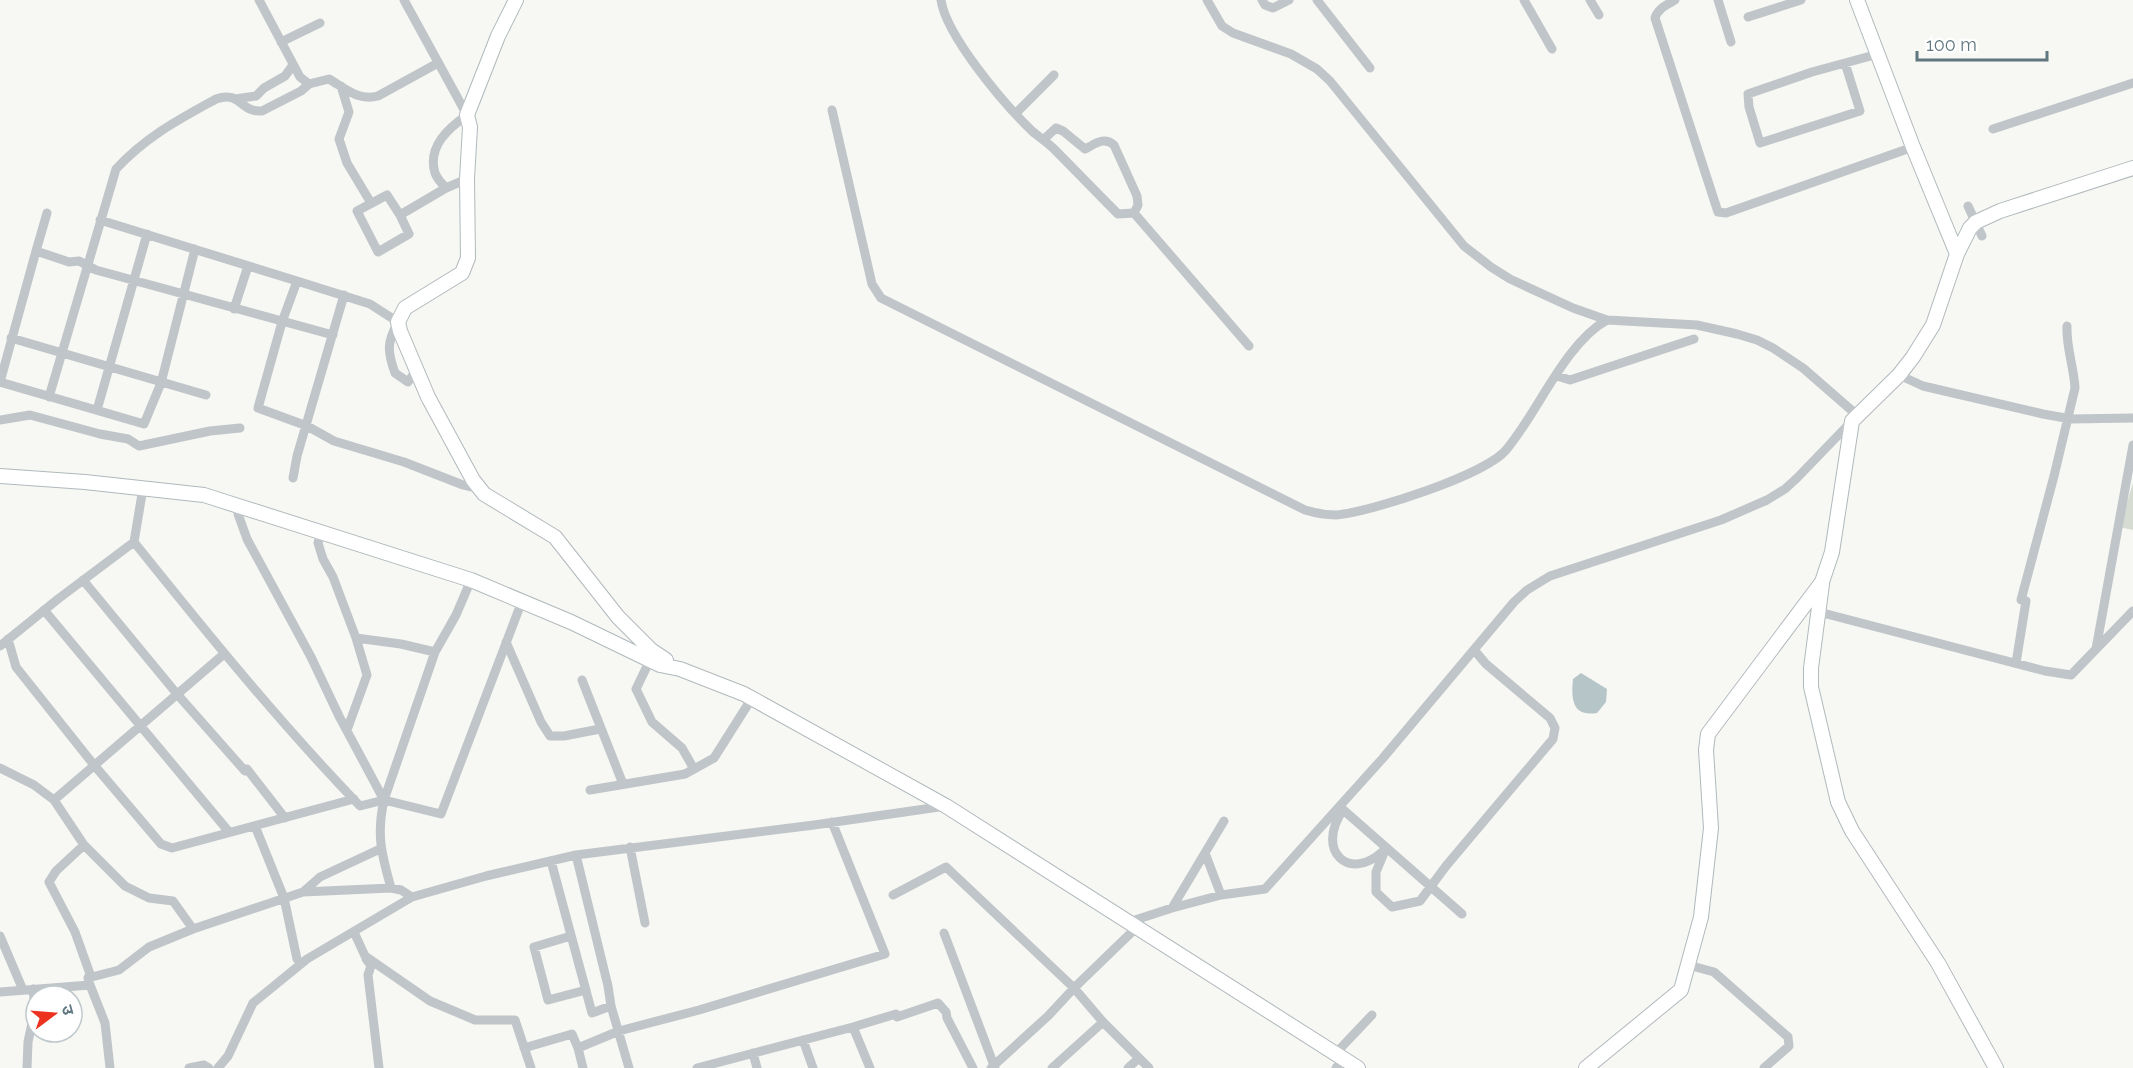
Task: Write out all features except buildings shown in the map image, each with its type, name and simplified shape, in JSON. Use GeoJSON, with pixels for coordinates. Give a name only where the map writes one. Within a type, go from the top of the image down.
{"type":"FeatureCollection","features":[{"type":"Feature","properties":{"kind":"street"},"geometry":{"type":"LineString","coordinates":[[259,0],[300,77],[309,84]]}},
{"type":"Feature","properties":{"kind":"street"},"geometry":{"type":"LineString","coordinates":[[404,0],[467,115],[470,127],[467,179],[468,258],[462,273],[405,308],[390,336],[388,350],[394,373],[415,377]]}},
{"type":"Feature","properties":{"kind":"street"},"geometry":{"type":"LineString","coordinates":[[446,188],[435,174],[436,147],[448,129],[467,115],[498,36],[516,0]]}},
{"type":"Feature","properties":{"kind":"street"},"geometry":{"type":"LineString","coordinates":[[941,0],[943,11],[957,38],[979,70],[1031,130],[1118,214],[1134,213]]}},
{"type":"Feature","properties":{"kind":"street"},"geometry":{"type":"LineString","coordinates":[[1207,0],[1222,26],[1233,33],[1291,54],[1317,69],[1330,81],[1464,246],[1491,267],[1520,285],[1606,320],[1697,325],[1757,340],[1803,368],[1854,418]]}},
{"type":"Feature","properties":{"kind":"street"},"geometry":{"type":"LineString","coordinates":[[1262,0],[1265,5],[1273,8],[1289,0]]}},
{"type":"Feature","properties":{"kind":"street"},"geometry":{"type":"LineString","coordinates":[[1317,0],[1370,68]]}},
{"type":"Feature","properties":{"kind":"street"},"geometry":{"type":"LineString","coordinates":[[1524,0],[1552,49]]}},
{"type":"Feature","properties":{"kind":"street"},"geometry":{"type":"LineString","coordinates":[[1590,0],[1599,15]]}},
{"type":"Feature","properties":{"kind":"street"},"geometry":{"type":"LineString","coordinates":[[1675,0],[1661,8],[1655,18],[1718,212],[1726,213],[1913,147]]}},
{"type":"Feature","properties":{"kind":"street"},"geometry":{"type":"LineString","coordinates":[[1718,0],[1731,42]]}},
{"type":"Feature","properties":{"kind":"street"},"geometry":{"type":"LineString","coordinates":[[1748,16],[1801,0]]}},
{"type":"Feature","properties":{"kind":"street"},"geometry":{"type":"LineString","coordinates":[[1857,0],[1957,254]]}},
{"type":"Feature","properties":{"kind":"street"},"geometry":{"type":"LineString","coordinates":[[281,42],[320,23]]}},
{"type":"Feature","properties":{"kind":"street"},"geometry":{"type":"LineString","coordinates":[[1845,63],[1860,111],[1760,142],[1748,94],[1812,72],[1845,63],[1878,54]]}},
{"type":"Feature","properties":{"kind":"street"},"geometry":{"type":"LineString","coordinates":[[49,397],[116,169],[132,151],[158,131],[224,96],[232,96],[255,112],[262,111],[301,91],[309,84],[329,79],[360,97],[369,98],[378,96],[438,63]]}},
{"type":"Feature","properties":{"kind":"street"},"geometry":{"type":"LineString","coordinates":[[235,99],[256,96],[264,88],[285,76],[293,65]]}},
{"type":"Feature","properties":{"kind":"street"},"geometry":{"type":"LineString","coordinates":[[1016,113],[1054,75]]}},
{"type":"Feature","properties":{"kind":"street"},"geometry":{"type":"LineString","coordinates":[[341,86],[349,112],[339,139],[347,163],[371,203]]}},
{"type":"Feature","properties":{"kind":"street"},"geometry":{"type":"LineString","coordinates":[[1993,129],[2132,86]]}},
{"type":"Feature","properties":{"kind":"street"},"geometry":{"type":"LineString","coordinates":[[832,110],[872,284],[881,298],[1305,510],[1334,515],[1368,509],[1435,487],[1489,465],[1508,448],[1586,335],[1606,320]]}},
{"type":"Feature","properties":{"kind":"street"},"geometry":{"type":"LineString","coordinates":[[1043,140],[1056,128],[1063,131],[1084,149],[1109,140],[1114,145],[1137,196],[1138,205],[1134,213]]}},
{"type":"Feature","properties":{"kind":"street"},"geometry":{"type":"LineString","coordinates":[[944,933],[994,1067],[1048,1016],[1133,925],[1172,908],[1221,895],[1265,889],[1341,808],[1514,602],[1538,582],[1564,571],[1721,520],[1767,500],[1785,489],[1899,375],[1913,357],[1933,325],[1957,254],[1970,228],[1976,222],[2000,211],[2133,168]]}},
{"type":"Feature","properties":{"kind":"street"},"geometry":{"type":"LineString","coordinates":[[400,215],[446,188],[467,179]]}},
{"type":"Feature","properties":{"kind":"street"},"geometry":{"type":"LineString","coordinates":[[387,195],[400,215],[409,234],[378,252],[357,211],[387,195]]}},
{"type":"Feature","properties":{"kind":"street"},"geometry":{"type":"LineString","coordinates":[[1968,206],[1982,236]]}},
{"type":"Feature","properties":{"kind":"street"},"geometry":{"type":"LineString","coordinates":[[47,213],[0,382],[144,424],[161,383],[195,249]]}},
{"type":"Feature","properties":{"kind":"street"},"geometry":{"type":"LineString","coordinates":[[1134,213],[1249,346]]}},
{"type":"Feature","properties":{"kind":"street"},"geometry":{"type":"LineString","coordinates":[[100,220],[370,303],[398,322],[415,377],[473,480],[484,494],[555,537],[618,617],[651,650],[680,669],[752,699],[946,806],[1339,1060],[1358,1068]]}},
{"type":"Feature","properties":{"kind":"street"},"geometry":{"type":"LineString","coordinates":[[97,410],[147,234]]}},
{"type":"Feature","properties":{"kind":"street"},"geometry":{"type":"LineString","coordinates":[[36,251],[69,262],[79,261],[96,270],[333,335]]}},
{"type":"Feature","properties":{"kind":"street"},"geometry":{"type":"LineString","coordinates":[[234,309],[248,266]]}},
{"type":"Feature","properties":{"kind":"street"},"geometry":{"type":"LineString","coordinates":[[297,281],[282,322],[258,408],[308,426],[334,441],[404,462],[471,487]]}},
{"type":"Feature","properties":{"kind":"street"},"geometry":{"type":"LineString","coordinates":[[293,478],[297,456],[308,426],[345,295]]}},
{"type":"Feature","properties":{"kind":"street"},"geometry":{"type":"LineString","coordinates":[[2016,663],[2024,600],[2075,388],[2067,342],[2067,327]]}},
{"type":"Feature","properties":{"kind":"street"},"geometry":{"type":"LineString","coordinates":[[11,338],[206,395]]}},
{"type":"Feature","properties":{"kind":"street"},"geometry":{"type":"LineString","coordinates":[[1557,376],[1570,380],[1694,339]]}},
{"type":"Feature","properties":{"kind":"street"},"geometry":{"type":"LineString","coordinates":[[1899,375],[1933,388],[2068,419],[2133,418]]}},
{"type":"Feature","properties":{"kind":"street"},"geometry":{"type":"LineString","coordinates":[[0,420],[30,415],[100,434],[128,439],[139,446],[210,431],[240,428]]}},
{"type":"Feature","properties":{"kind":"street"},"geometry":{"type":"LineString","coordinates":[[1854,418],[1832,552],[1822,582],[1811,687],[1838,802],[1851,831],[1938,963],[1996,1068]]}},
{"type":"Feature","properties":{"kind":"street"},"geometry":{"type":"LineString","coordinates":[[2096,649],[2133,445]]}},
{"type":"Feature","properties":{"kind":"street"},"geometry":{"type":"LineString","coordinates":[[0,476],[204,495],[471,580],[571,622],[660,665],[680,669]]}},
{"type":"Feature","properties":{"kind":"street"},"geometry":{"type":"LineString","coordinates":[[0,646],[134,542],[143,488]]}},
{"type":"Feature","properties":{"kind":"street"},"geometry":{"type":"LineString","coordinates":[[238,505],[238,514],[248,539],[384,800]]}},
{"type":"Feature","properties":{"kind":"street"},"geometry":{"type":"LineString","coordinates":[[321,532],[318,543],[323,559],[333,577],[367,675],[347,730]]}},
{"type":"Feature","properties":{"kind":"street"},"geometry":{"type":"LineString","coordinates":[[134,542],[278,718],[360,806],[384,800],[441,813],[522,601]]}},
{"type":"Feature","properties":{"kind":"street"},"geometry":{"type":"LineString","coordinates":[[83,580],[177,694],[246,770],[285,818]]}},
{"type":"Feature","properties":{"kind":"street"},"geometry":{"type":"LineString","coordinates":[[391,888],[380,849],[380,819],[384,800],[435,652],[456,615],[471,580]]}},
{"type":"Feature","properties":{"kind":"street"},"geometry":{"type":"LineString","coordinates":[[1586,1068],[1681,990],[1701,917],[1712,828],[1706,750],[1708,734],[1822,582]]}},
{"type":"Feature","properties":{"kind":"street"},"geometry":{"type":"LineString","coordinates":[[44,610],[229,832]]}},
{"type":"Feature","properties":{"kind":"street"},"geometry":{"type":"LineString","coordinates":[[1818,612],[2045,671],[2071,675],[2133,611]]}},
{"type":"Feature","properties":{"kind":"street"},"geometry":{"type":"LineString","coordinates":[[356,638],[401,644],[435,652]]}},
{"type":"Feature","properties":{"kind":"street"},"geometry":{"type":"LineString","coordinates":[[8,639],[16,667],[161,844],[172,848],[354,799]]}},
{"type":"Feature","properties":{"kind":"street"},"geometry":{"type":"LineString","coordinates":[[506,642],[541,722],[550,736],[564,736],[600,729]]}},
{"type":"Feature","properties":{"kind":"street"},"geometry":{"type":"LineString","coordinates":[[1386,848],[1376,872],[1376,892],[1392,907],[1420,901],[1430,886],[1542,754],[1555,734],[1550,718],[1475,651]]}},
{"type":"Feature","properties":{"kind":"street"},"geometry":{"type":"LineString","coordinates":[[54,800],[224,654]]}},
{"type":"Feature","properties":{"kind":"street"},"geometry":{"type":"LineString","coordinates":[[650,660],[636,689],[652,722],[682,748],[694,769]]}},
{"type":"Feature","properties":{"kind":"street"},"geometry":{"type":"LineString","coordinates":[[582,680],[623,784]]}},
{"type":"Feature","properties":{"kind":"street"},"geometry":{"type":"LineString","coordinates":[[590,790],[685,774],[714,758],[752,699]]}},
{"type":"Feature","properties":{"kind":"street"},"geometry":{"type":"LineString","coordinates":[[0,768],[34,785],[54,800],[84,845],[125,886],[150,898],[172,901],[193,929]]}},
{"type":"Feature","properties":{"kind":"street"},"geometry":{"type":"LineString","coordinates":[[218,1068],[228,1056],[253,1003],[307,959],[412,897],[486,876],[576,855],[946,806]]}},
{"type":"Feature","properties":{"kind":"street"},"geometry":{"type":"LineString","coordinates":[[1341,808],[1462,914]]}},
{"type":"Feature","properties":{"kind":"street"},"geometry":{"type":"LineString","coordinates":[[1341,808],[1332,828],[1331,838],[1339,858],[1359,863],[1372,860],[1386,848]]}},
{"type":"Feature","properties":{"kind":"street"},"geometry":{"type":"LineString","coordinates":[[1172,908],[1224,821]]}},
{"type":"Feature","properties":{"kind":"street"},"geometry":{"type":"LineString","coordinates":[[578,1048],[619,1031],[699,1010],[885,954],[832,822]]}},
{"type":"Feature","properties":{"kind":"street"},"geometry":{"type":"LineString","coordinates":[[255,825],[284,898],[297,959]]}},
{"type":"Feature","properties":{"kind":"street"},"geometry":{"type":"LineString","coordinates":[[84,845],[56,871],[49,882],[75,932],[90,974],[89,982],[105,1023],[110,1068]]}},
{"type":"Feature","properties":{"kind":"street"},"geometry":{"type":"LineString","coordinates":[[630,847],[645,923]]}},
{"type":"Feature","properties":{"kind":"street"},"geometry":{"type":"LineString","coordinates":[[303,892],[320,877],[380,849]]}},
{"type":"Feature","properties":{"kind":"street"},"geometry":{"type":"LineString","coordinates":[[1205,853],[1221,895]]}},
{"type":"Feature","properties":{"kind":"street"},"geometry":{"type":"LineString","coordinates":[[576,855],[611,1006],[628,1068]]}},
{"type":"Feature","properties":{"kind":"street"},"geometry":{"type":"LineString","coordinates":[[551,861],[592,1013],[611,1006]]}},
{"type":"Feature","properties":{"kind":"street"},"geometry":{"type":"LineString","coordinates":[[893,896],[946,867],[1074,988],[1103,1022],[1149,1068]]}},
{"type":"Feature","properties":{"kind":"street"},"geometry":{"type":"LineString","coordinates":[[72,984],[89,982],[119,970],[149,947],[193,929],[303,892],[391,888],[402,890],[412,897]]}},
{"type":"Feature","properties":{"kind":"street"},"geometry":{"type":"LineString","coordinates":[[354,932],[370,966],[368,975],[379,1068]]}},
{"type":"Feature","properties":{"kind":"street"},"geometry":{"type":"LineString","coordinates":[[0,936],[25,984]]}},
{"type":"Feature","properties":{"kind":"street"},"geometry":{"type":"LineString","coordinates":[[571,936],[534,947],[548,1000],[585,990]]}},
{"type":"Feature","properties":{"kind":"street"},"geometry":{"type":"LineString","coordinates":[[365,956],[430,1001],[452,1011],[475,1020],[514,1020],[531,1068]]}},
{"type":"Feature","properties":{"kind":"street"},"geometry":{"type":"LineString","coordinates":[[1688,965],[1714,972],[1788,1037],[1789,1046],[1764,1068]]}},
{"type":"Feature","properties":{"kind":"street"},"geometry":{"type":"LineString","coordinates":[[0,992],[24,989]]}},
{"type":"Feature","properties":{"kind":"street"},"geometry":{"type":"LineString","coordinates":[[697,1068],[708,1067],[938,1003],[946,1012],[973,1068]]}},
{"type":"Feature","properties":{"kind":"street"},"geometry":{"type":"LineString","coordinates":[[1339,1060],[1372,1015]]}},
{"type":"Feature","properties":{"kind":"street"},"geometry":{"type":"LineString","coordinates":[[1052,1068],[1103,1022]]}},
{"type":"Feature","properties":{"kind":"street"},"geometry":{"type":"LineString","coordinates":[[853,1027],[870,1068]]}},
{"type":"Feature","properties":{"kind":"street"},"geometry":{"type":"LineString","coordinates":[[524,1048],[572,1034],[583,1068]]}},
{"type":"Feature","properties":{"kind":"street"},"geometry":{"type":"LineString","coordinates":[[803,1040],[813,1068]]}},
{"type":"Feature","properties":{"kind":"street"},"geometry":{"type":"LineString","coordinates":[[27,1068],[28,1044]]}},
{"type":"Feature","properties":{"kind":"street"},"geometry":{"type":"LineString","coordinates":[[753,1053],[757,1068]]}},
{"type":"Feature","properties":{"kind":"street"},"geometry":{"type":"LineString","coordinates":[[1128,1068],[1139,1058]]}},
{"type":"Feature","properties":{"kind":"street"},"geometry":{"type":"LineString","coordinates":[[189,1068],[204,1065],[209,1068]]}},
{"type":"Feature","properties":{"kind":"shaded area"},"geometry":{"type":"Polygon","coordinates":[[[2133,483],[2133,530],[2119,527],[2133,483]]]}},
{"type":"Feature","properties":{"kind":"shaded area"},"geometry":{"type":"Polygon","coordinates":[[[1581,673],[1607,689],[1606,702],[1597,713],[1582,712],[1573,700],[1573,679],[1581,673]]]}}]}
